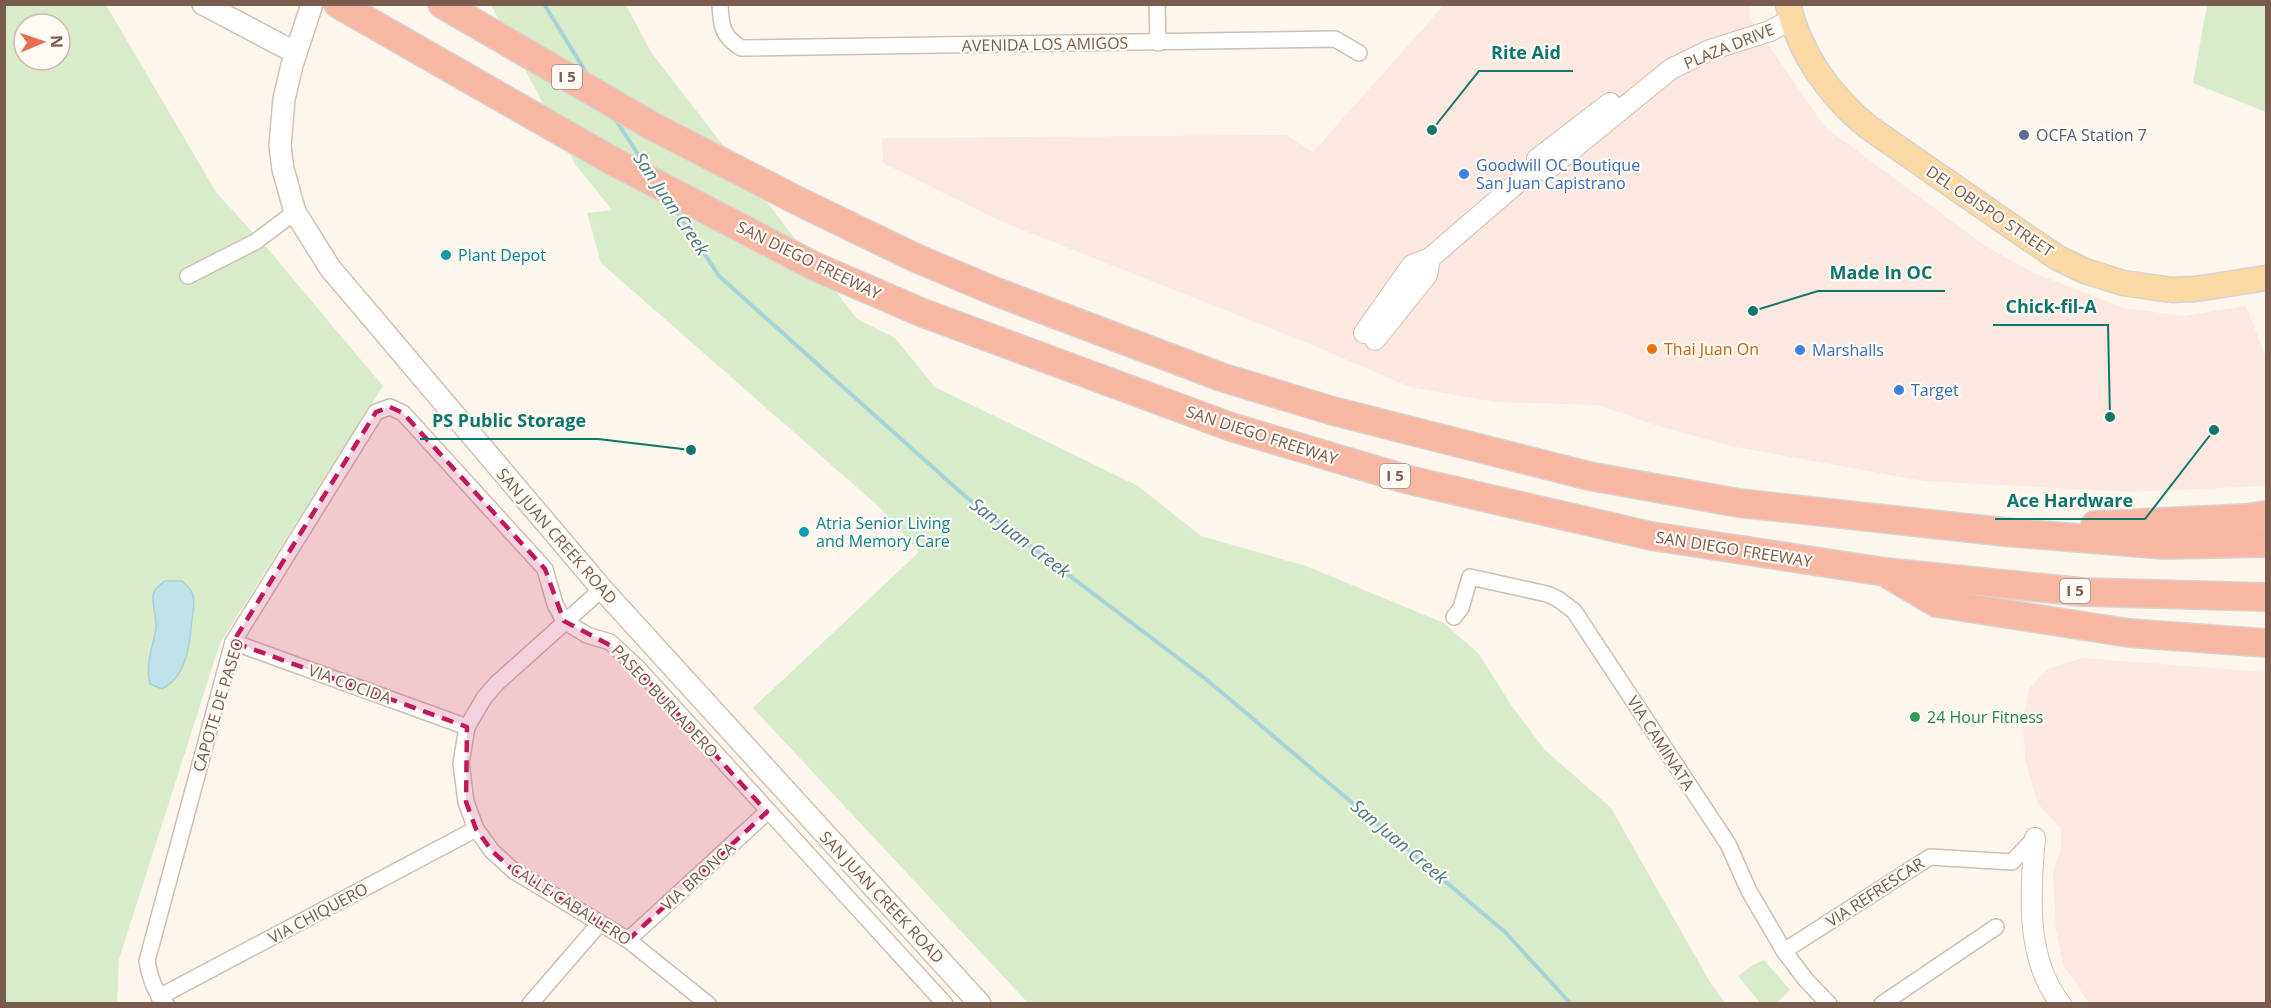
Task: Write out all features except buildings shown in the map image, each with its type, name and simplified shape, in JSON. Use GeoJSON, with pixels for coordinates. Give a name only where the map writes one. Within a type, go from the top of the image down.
{"type":"FeatureCollection","features":[{"type":"Feature","properties":{"kind":"highway","name":"I 5"},"geometry":{"type":"LineString","coordinates":[[442,4],[472,19],[651,126],[918,259],[994,291],[1221,377],[1333,411],[1589,476],[1739,503],[2004,532],[2164,545],[2266,543]]}},
{"type":"Feature","properties":{"kind":"highway","name":"SAN DIEGO FREEWAY"},"geometry":{"type":"LineString","coordinates":[[346,9],[609,159],[814,266],[923,313],[1231,427],[1409,480],[1651,536],[1885,572],[2083,592],[2266,597]]}},
{"type":"Feature","properties":{"kind":"highway"},"geometry":{"type":"LineString","coordinates":[[2004,532],[2266,515]]}},
{"type":"Feature","properties":{"kind":"highway"},"geometry":{"type":"LineString","coordinates":[[1885,572],[1937,603],[2128,633],[2266,644]]}},
{"type":"Feature","properties":{"kind":"main road"},"geometry":{"type":"LineString","coordinates":[[203,4],[296,53]]}},
{"type":"Feature","properties":{"kind":"main road","name":"SAN JUAN CREEK ROAD"},"geometry":{"type":"LineString","coordinates":[[312,4],[284,99],[280,146],[295,212],[330,268],[408,363],[602,589],[980,1004]]}},
{"type":"Feature","properties":{"kind":"main road","name":"DEL OBISPO STREET"},"geometry":{"type":"LineString","coordinates":[[1790,12],[1818,72],[1855,116],[2058,258],[2100,276],[2148,288],[2196,289],[2266,278]]}},
{"type":"Feature","properties":{"kind":"street","name":"AVENIDA LOS AMIGOS"},"geometry":{"type":"LineString","coordinates":[[720,4],[723,29],[729,40],[741,48],[1335,39],[1359,53]]}},
{"type":"Feature","properties":{"kind":"street"},"geometry":{"type":"LineString","coordinates":[[1157,4],[1158,43]]}},
{"type":"Feature","properties":{"kind":"street","name":"PLAZA DRIVE"},"geometry":{"type":"LineString","coordinates":[[1370,337],[1427,275],[1430,258],[1523,178],[1538,169],[1537,159],[1663,60],[1699,41],[1790,12]]}},
{"type":"Feature","properties":{"kind":"street"},"geometry":{"type":"LineString","coordinates":[[188,276],[255,242],[295,212]]}},
{"type":"Feature","properties":{"kind":"street","name":"CAPOTE DE PASEO"},"geometry":{"type":"LineString","coordinates":[[163,1000],[151,981],[147,961],[233,642],[376,412],[390,407],[403,413],[545,569],[555,604],[564,621]]}},
{"type":"Feature","properties":{"kind":"street","name":"VIA CAMINATA"},"geometry":{"type":"LineString","coordinates":[[1454,617],[1461,608],[1470,578],[1547,594],[1567,604],[1574,611],[1728,844],[1749,891],[1784,951],[1806,980],[1829,1004]]}},
{"type":"Feature","properties":{"kind":"street","name":"CALLE CABALLERO"},"geometry":{"type":"LineString","coordinates":[[602,589],[564,621],[484,698],[467,727],[461,764],[466,802],[476,829],[492,851],[514,871],[628,940],[708,1004]]}},
{"type":"Feature","properties":{"kind":"street","name":"PASEO BURLADERO"},"geometry":{"type":"LineString","coordinates":[[564,621],[587,635],[610,642],[621,651],[945,1004]]}},
{"type":"Feature","properties":{"kind":"street","name":"VIA COCIDA"},"geometry":{"type":"LineString","coordinates":[[233,642],[467,727]]}},
{"type":"Feature","properties":{"kind":"street","name":"VIA BRONCA"},"geometry":{"type":"LineString","coordinates":[[628,940],[768,812]]}},
{"type":"Feature","properties":{"kind":"street","name":"VIA CHIQUERO"},"geometry":{"type":"LineString","coordinates":[[163,1000],[476,829]]}},
{"type":"Feature","properties":{"kind":"street"},"geometry":{"type":"LineString","coordinates":[[2035,838],[2032,896],[2035,939],[2041,970],[2061,1004]]}},
{"type":"Feature","properties":{"kind":"street","name":"VIA REFRESCAR"},"geometry":{"type":"LineString","coordinates":[[1784,951],[1930,856],[2012,862],[2035,838]]}},
{"type":"Feature","properties":{"kind":"street"},"geometry":{"type":"LineString","coordinates":[[530,1004],[600,922]]}},
{"type":"Feature","properties":{"kind":"street"},"geometry":{"type":"LineString","coordinates":[[1882,1004],[1996,927]]}},
{"type":"Feature","properties":{"kind":"highlighted area"},"geometry":{"type":"Polygon","coordinates":[[[390,407],[403,413],[545,569],[564,621],[621,651],[767,812],[628,940],[514,871],[492,851],[476,829],[466,802],[467,727],[233,642],[376,412],[390,407]]]}},
{"type":"Feature","properties":{"kind":"shaded area"},"geometry":{"type":"Polygon","coordinates":[[[1444,5],[1750,5],[1749,17],[1825,127],[1984,245],[2034,273],[2124,308],[2184,316],[2246,306],[2266,358],[2266,486],[2130,492],[1924,481],[1730,446],[1652,424],[1598,405],[1495,402],[1410,387],[1312,345],[998,220],[883,163],[882,138],[1286,135],[1313,152],[1444,5]]]}},
{"type":"Feature","properties":{"kind":"shaded area"},"geometry":{"type":"Polygon","coordinates":[[[2082,658],[2266,672],[2266,1003],[2089,1003],[2064,966],[2056,931],[2053,872],[2061,849],[2061,829],[2038,804],[2025,760],[2023,719],[2029,689],[2047,669],[2082,658]]]}},
{"type":"Feature","properties":{"kind":"green space"},"geometry":{"type":"Polygon","coordinates":[[[5,5],[106,5],[216,192],[267,248],[383,386],[220,643],[119,959],[117,1003],[5,1004],[5,5]]]}},
{"type":"Feature","properties":{"kind":"green space"},"geometry":{"type":"Polygon","coordinates":[[[491,5],[626,5],[651,52],[857,319],[895,338],[935,387],[1138,486],[1201,536],[1306,566],[1444,623],[1479,654],[1509,702],[1545,750],[1611,808],[1710,982],[1725,1003],[1028,1003],[753,708],[919,552],[877,505],[601,263],[587,213],[612,210],[575,164],[491,5]]]}},
{"type":"Feature","properties":{"kind":"green space"},"geometry":{"type":"Polygon","coordinates":[[[2207,5],[2266,5],[2266,112],[2193,83],[2207,5]]]}},
{"type":"Feature","properties":{"kind":"green space"},"geometry":{"type":"Polygon","coordinates":[[[1764,960],[1790,990],[1777,1003],[1760,1003],[1738,976],[1764,960]]]}},
{"type":"Feature","properties":{"kind":"water"},"geometry":{"type":"Polygon","coordinates":[[[165,581],[182,581],[192,593],[194,604],[186,659],[177,676],[162,689],[150,684],[148,669],[156,628],[153,595],[165,581]]]}},
{"type":"Feature","properties":{"kind":"waterway","name":"San Juan Creek"},"geometry":{"type":"LineString","coordinates":[[544,4],[587,74]]}},
{"type":"Feature","properties":{"kind":"waterway","name":"San Juan Creek"},"geometry":{"type":"LineString","coordinates":[[613,116],[645,165]]}},
{"type":"Feature","properties":{"kind":"waterway","name":"San Juan Creek"},"geometry":{"type":"LineString","coordinates":[[673,206],[719,276],[966,497],[1207,680],[1505,932],[1571,1004]]}},
{"type":"Feature","properties":{"kind":"place","name":"Rite Aid"},"geometry":{"type":"Point","coordinates":[1432,130]}},
{"type":"Feature","properties":{"kind":"place","name":"OCFA Station 7"},"geometry":{"type":"Point","coordinates":[2024,135]}},
{"type":"Feature","properties":{"kind":"place","name":"Goodwill OC Boutique San Juan Capistrano"},"geometry":{"type":"Point","coordinates":[1464,174]}},
{"type":"Feature","properties":{"kind":"place","name":"Plant Depot"},"geometry":{"type":"Point","coordinates":[446,255]}},
{"type":"Feature","properties":{"kind":"place","name":"Made In OC"},"geometry":{"type":"Point","coordinates":[1753,311]}},
{"type":"Feature","properties":{"kind":"place","name":"Thai Juan On"},"geometry":{"type":"Point","coordinates":[1652,349]}},
{"type":"Feature","properties":{"kind":"place","name":"Marshalls"},"geometry":{"type":"Point","coordinates":[1800,350]}},
{"type":"Feature","properties":{"kind":"place","name":"Target"},"geometry":{"type":"Point","coordinates":[1899,390]}},
{"type":"Feature","properties":{"kind":"place","name":"Chick-fil-A"},"geometry":{"type":"Point","coordinates":[2110,417]}},
{"type":"Feature","properties":{"kind":"place","name":"Ace Hardware"},"geometry":{"type":"Point","coordinates":[2214,430]}},
{"type":"Feature","properties":{"kind":"place","name":"PS Public Storage"},"geometry":{"type":"Point","coordinates":[691,450]}},
{"type":"Feature","properties":{"kind":"place","name":"Atria Senior Living and Memory Care"},"geometry":{"type":"Point","coordinates":[804,532]}},
{"type":"Feature","properties":{"kind":"place","name":"24 Hour Fitness"},"geometry":{"type":"Point","coordinates":[1915,717]}}]}
